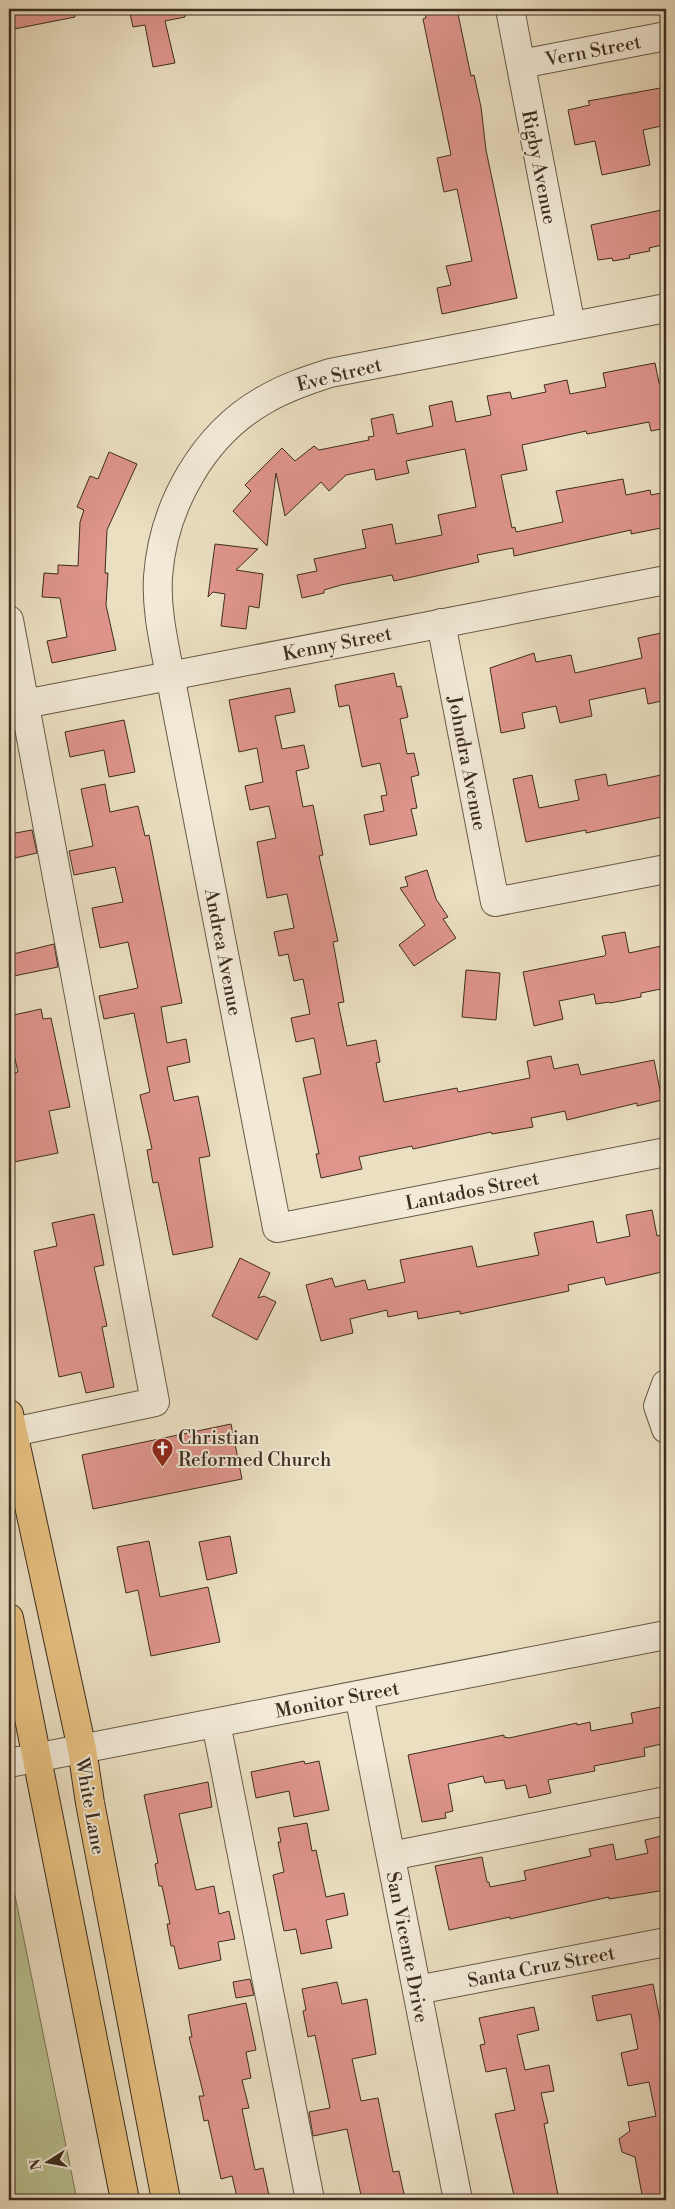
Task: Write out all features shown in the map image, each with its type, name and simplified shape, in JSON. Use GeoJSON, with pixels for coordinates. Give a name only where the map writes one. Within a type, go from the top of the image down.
{"type":"FeatureCollection","features":[{"type":"Feature","properties":{"kind":"main road","name":"White Lane"},"geometry":{"type":"LineString","coordinates":[[11,1423],[82,1750],[90,1803],[166,2200]]}},
{"type":"Feature","properties":{"kind":"main road"},"geometry":{"type":"LineString","coordinates":[[9,1618],[125,2200]]}},
{"type":"Feature","properties":{"kind":"street","name":"Rigby Avenue"},"geometry":{"type":"LineString","coordinates":[[510,9],[571,326]]}},
{"type":"Feature","properties":{"kind":"street","name":"Vern Street"},"geometry":{"type":"LineString","coordinates":[[521,64],[666,36]]}},
{"type":"Feature","properties":{"kind":"street","name":"Eve Street"},"geometry":{"type":"LineString","coordinates":[[170,676],[159,612],[158,578],[162,547],[169,522],[186,482],[196,465],[217,438],[243,414],[266,399],[297,383],[330,373],[666,308]]}},
{"type":"Feature","properties":{"kind":"street","name":"Kenny Street"},"geometry":{"type":"LineString","coordinates":[[17,706],[666,580]]}},
{"type":"Feature","properties":{"kind":"street"},"geometry":{"type":"LineString","coordinates":[[9,620],[17,706],[155,1402],[11,1423]]}},
{"type":"Feature","properties":{"kind":"street","name":"Johndra Avenue"},"geometry":{"type":"LineString","coordinates":[[442,623],[495,902],[666,869]]}},
{"type":"Feature","properties":{"kind":"street","name":"Andrea Avenue"},"geometry":{"type":"LineString","coordinates":[[170,676],[277,1228]]}},
{"type":"Feature","properties":{"kind":"street","name":"Lantados Street"},"geometry":{"type":"LineString","coordinates":[[277,1228],[666,1152]]}},
{"type":"Feature","properties":{"kind":"street"},"geometry":{"type":"LineString","coordinates":[[666,1384],[664,1385],[658,1406],[666,1429]]}},
{"type":"Feature","properties":{"kind":"street","name":"Monitor Street"},"geometry":{"type":"LineString","coordinates":[[9,1763],[666,1635]]}},
{"type":"Feature","properties":{"kind":"street","name":"San Vicente Drive"},"geometry":{"type":"LineString","coordinates":[[359,1695],[458,2200]]}},
{"type":"Feature","properties":{"kind":"street"},"geometry":{"type":"LineString","coordinates":[[216,1723],[310,2200]]}},
{"type":"Feature","properties":{"kind":"street"},"geometry":{"type":"LineString","coordinates":[[390,1856],[666,1801]]}},
{"type":"Feature","properties":{"kind":"street","name":"Santa Cruz Street"},"geometry":{"type":"LineString","coordinates":[[417,1990],[666,1942]]}},
{"type":"Feature","properties":{"kind":"green space"},"geometry":{"type":"Polygon","coordinates":[[[9,1866],[77,2200],[9,2200],[9,1866]]]}},
{"type":"Feature","properties":{"kind":"building"},"geometry":{"type":"Polygon","coordinates":[[[9,9],[74,9],[75,17],[9,30],[9,9]]]}},
{"type":"Feature","properties":{"kind":"building"},"geometry":{"type":"Polygon","coordinates":[[[129,9],[185,9],[185,17],[165,21],[175,63],[153,67],[145,25],[133,27],[129,9]]]}},
{"type":"Feature","properties":{"kind":"building"},"geometry":{"type":"Polygon","coordinates":[[[424,9],[457,9],[471,76],[474,75],[481,107],[486,150],[517,298],[442,314],[437,288],[451,285],[446,266],[472,261],[457,189],[444,192],[437,158],[451,155],[423,19],[426,18],[424,9]]]}},
{"type":"Feature","properties":{"kind":"building"},"geometry":{"type":"Polygon","coordinates":[[[666,87],[666,125],[643,130],[650,165],[602,175],[595,141],[575,145],[568,110],[590,105],[588,101],[666,87]]]}},
{"type":"Feature","properties":{"kind":"building"},"geometry":{"type":"Polygon","coordinates":[[[666,209],[666,244],[649,248],[650,251],[629,255],[630,258],[613,261],[612,258],[598,260],[591,225],[666,209]]]}},
{"type":"Feature","properties":{"kind":"building"},"geometry":{"type":"Polygon","coordinates":[[[655,363],[659,383],[666,382],[666,428],[651,431],[649,422],[587,434],[586,431],[522,445],[527,470],[501,475],[512,528],[515,527],[516,532],[563,522],[556,491],[623,479],[626,495],[650,490],[651,495],[666,492],[666,527],[631,534],[631,530],[514,556],[513,548],[477,555],[479,562],[394,581],[392,575],[341,585],[324,590],[324,593],[302,598],[297,575],[317,571],[314,559],[366,548],[362,530],[392,524],[396,544],[442,535],[438,515],[476,507],[465,449],[406,461],[409,473],[376,480],[374,469],[346,475],[329,491],[321,482],[285,516],[276,473],[267,546],[233,511],[251,491],[245,485],[282,448],[295,461],[314,446],[319,450],[369,440],[368,437],[374,436],[371,419],[393,414],[397,434],[433,426],[429,406],[452,401],[456,422],[491,415],[487,396],[510,392],[512,399],[546,392],[544,385],[567,380],[570,394],[606,387],[603,373],[655,363]]]}},
{"type":"Feature","properties":{"kind":"building"},"geometry":{"type":"Polygon","coordinates":[[[109,452],[137,464],[107,530],[105,573],[108,573],[106,605],[116,650],[52,663],[47,641],[67,637],[60,598],[42,597],[44,573],[58,574],[58,565],[78,566],[80,522],[84,510],[77,507],[90,476],[98,479],[109,452]]]}},
{"type":"Feature","properties":{"kind":"building"},"geometry":{"type":"Polygon","coordinates":[[[215,544],[258,549],[236,570],[263,574],[259,608],[249,606],[246,629],[221,626],[225,594],[213,592],[208,597],[215,544]]]}},
{"type":"Feature","properties":{"kind":"building"},"geometry":{"type":"Polygon","coordinates":[[[661,633],[666,671],[660,672],[666,700],[648,704],[645,688],[589,700],[592,716],[560,723],[556,706],[522,713],[525,728],[501,733],[490,668],[534,653],[536,662],[571,655],[575,673],[642,658],[638,638],[661,633]]]}},
{"type":"Feature","properties":{"kind":"building"},"geometry":{"type":"Polygon","coordinates":[[[394,673],[397,687],[401,686],[408,717],[400,719],[407,754],[414,753],[419,775],[411,777],[417,808],[411,809],[417,835],[370,845],[364,815],[384,811],[381,796],[387,795],[380,763],[362,767],[349,705],[339,707],[335,685],[394,673]]]}},
{"type":"Feature","properties":{"kind":"building"},"geometry":{"type":"Polygon","coordinates":[[[290,688],[295,712],[275,716],[282,749],[304,745],[309,768],[296,771],[303,807],[313,805],[323,855],[319,856],[338,941],[333,942],[344,1002],[338,1003],[347,1046],[376,1040],[380,1062],[376,1063],[384,1102],[457,1088],[458,1092],[530,1078],[527,1061],[551,1056],[554,1069],[578,1064],[581,1075],[654,1060],[662,1100],[637,1106],[637,1103],[567,1120],[565,1111],[531,1118],[533,1127],[492,1134],[491,1132],[413,1149],[412,1146],[359,1157],[362,1169],[321,1178],[316,1154],[319,1154],[303,1078],[321,1074],[314,1038],[296,1042],[291,1018],[310,1014],[303,979],[294,981],[288,954],[279,956],[274,932],[294,928],[287,894],[267,898],[257,842],[276,838],[269,806],[250,810],[245,786],[263,782],[257,748],[239,752],[229,700],[290,688]]]}},
{"type":"Feature","properties":{"kind":"building"},"geometry":{"type":"Polygon","coordinates":[[[124,720],[135,772],[109,777],[104,750],[70,757],[65,732],[124,720]]]}},
{"type":"Feature","properties":{"kind":"building"},"geometry":{"type":"Polygon","coordinates":[[[606,774],[608,786],[666,774],[666,816],[586,833],[586,830],[526,842],[513,779],[532,775],[539,808],[579,800],[575,780],[606,774]]]}},
{"type":"Feature","properties":{"kind":"building"},"geometry":{"type":"Polygon","coordinates":[[[105,784],[110,812],[138,806],[145,836],[149,835],[182,1003],[161,1007],[167,1043],[186,1039],[190,1062],[167,1067],[174,1101],[198,1096],[210,1156],[199,1158],[213,1247],[173,1255],[158,1182],[153,1183],[147,1150],[152,1149],[140,1095],[150,1092],[134,1013],[104,1019],[99,996],[138,988],[128,942],[100,948],[92,908],[123,902],[115,867],[74,875],[69,851],[93,846],[81,789],[105,784]]]}},
{"type":"Feature","properties":{"kind":"building"},"geometry":{"type":"Polygon","coordinates":[[[32,830],[37,853],[15,858],[10,834],[32,830]]]}},
{"type":"Feature","properties":{"kind":"building"},"geometry":{"type":"Polygon","coordinates":[[[427,870],[436,899],[448,917],[443,919],[456,938],[414,966],[399,945],[425,925],[400,888],[408,886],[405,877],[427,870]]]}},
{"type":"Feature","properties":{"kind":"building"},"geometry":{"type":"Polygon","coordinates":[[[625,932],[629,953],[666,945],[666,988],[641,993],[641,997],[610,1003],[596,1004],[594,994],[559,1001],[563,1019],[534,1026],[523,972],[604,956],[606,954],[602,936],[625,932]]]}},
{"type":"Feature","properties":{"kind":"building"},"geometry":{"type":"Polygon","coordinates":[[[54,944],[58,967],[9,977],[9,955],[54,944]]]}},
{"type":"Feature","properties":{"kind":"building"},"geometry":{"type":"Polygon","coordinates":[[[466,970],[500,973],[496,1020],[462,1017],[466,970]]]}},
{"type":"Feature","properties":{"kind":"building"},"geometry":{"type":"Polygon","coordinates":[[[41,1009],[43,1019],[51,1018],[70,1107],[49,1111],[58,1153],[9,1163],[9,1074],[18,1072],[9,1033],[9,1016],[41,1009]]]}},
{"type":"Feature","properties":{"kind":"building"},"geometry":{"type":"Polygon","coordinates":[[[652,1210],[657,1236],[666,1234],[666,1271],[606,1285],[604,1277],[568,1285],[569,1291],[460,1314],[460,1311],[418,1319],[417,1311],[388,1317],[387,1310],[350,1319],[353,1333],[321,1341],[306,1285],[332,1278],[335,1287],[365,1280],[368,1290],[405,1282],[400,1260],[472,1246],[477,1267],[539,1255],[534,1233],[593,1221],[597,1243],[630,1236],[626,1215],[652,1210]]]}},
{"type":"Feature","properties":{"kind":"building"},"geometry":{"type":"Polygon","coordinates":[[[94,1214],[104,1265],[94,1267],[107,1326],[102,1327],[114,1387],[86,1393],[81,1372],[59,1377],[34,1251],[57,1246],[52,1223],[94,1214]]]}},
{"type":"Feature","properties":{"kind":"building"},"geometry":{"type":"Polygon","coordinates":[[[240,1258],[270,1273],[258,1298],[264,1296],[276,1302],[257,1340],[212,1316],[240,1258]]]}},
{"type":"Feature","properties":{"kind":"building","name":"Christian Reformed Church"},"geometry":{"type":"Polygon","coordinates":[[[231,1424],[242,1479],[93,1509],[82,1455],[231,1424]]]}},
{"type":"Feature","properties":{"kind":"building"},"geometry":{"type":"Polygon","coordinates":[[[230,1536],[237,1573],[207,1580],[199,1542],[230,1536]]]}},
{"type":"Feature","properties":{"kind":"building"},"geometry":{"type":"Polygon","coordinates":[[[149,1541],[160,1597],[208,1587],[220,1642],[151,1656],[138,1590],[126,1593],[117,1547],[149,1541]]]}},
{"type":"Feature","properties":{"kind":"building"},"geometry":{"type":"Polygon","coordinates":[[[666,1706],[666,1743],[644,1748],[645,1756],[594,1766],[595,1771],[548,1780],[551,1793],[529,1798],[526,1785],[506,1789],[504,1780],[485,1783],[483,1776],[448,1784],[453,1811],[445,1813],[446,1818],[422,1822],[408,1755],[504,1735],[504,1737],[509,1738],[577,1723],[577,1725],[590,1722],[591,1731],[633,1723],[631,1713],[666,1706]]]}},
{"type":"Feature","properties":{"kind":"building"},"geometry":{"type":"Polygon","coordinates":[[[304,1761],[305,1764],[319,1761],[329,1810],[294,1817],[289,1791],[256,1798],[251,1772],[304,1761]]]}},
{"type":"Feature","properties":{"kind":"building"},"geometry":{"type":"Polygon","coordinates":[[[208,1782],[212,1807],[179,1814],[196,1890],[214,1886],[219,1914],[229,1911],[235,1939],[218,1942],[221,1960],[179,1969],[174,1946],[171,1946],[167,1924],[170,1924],[162,1886],[159,1886],[155,1864],[158,1863],[144,1795],[208,1782]]]}},
{"type":"Feature","properties":{"kind":"building"},"geometry":{"type":"Polygon","coordinates":[[[307,1823],[312,1851],[316,1850],[326,1897],[344,1893],[348,1915],[326,1920],[332,1948],[301,1954],[296,1929],[284,1931],[273,1875],[284,1872],[278,1842],[281,1842],[278,1828],[307,1823]]]}},
{"type":"Feature","properties":{"kind":"building"},"geometry":{"type":"Polygon","coordinates":[[[666,1835],[666,1890],[609,1899],[609,1897],[510,1919],[510,1917],[449,1930],[435,1866],[482,1857],[487,1882],[489,1882],[490,1887],[526,1880],[524,1871],[591,1856],[589,1849],[613,1844],[616,1860],[648,1853],[645,1840],[666,1835]]]}},
{"type":"Feature","properties":{"kind":"building"},"geometry":{"type":"Polygon","coordinates":[[[250,1979],[254,1995],[236,1998],[233,1982],[250,1979]]]}},
{"type":"Feature","properties":{"kind":"building"},"geometry":{"type":"Polygon","coordinates":[[[337,1982],[342,2004],[367,1999],[376,2054],[352,2059],[361,2101],[378,2098],[393,2172],[399,2171],[404,2194],[384,2198],[384,2200],[362,2200],[347,2129],[313,2136],[309,2112],[330,2108],[315,2035],[308,2037],[303,2011],[306,2010],[302,1989],[337,1982]]]}},
{"type":"Feature","properties":{"kind":"building"},"geometry":{"type":"Polygon","coordinates":[[[653,1984],[666,2050],[666,2125],[664,2125],[666,2137],[666,2200],[643,2200],[635,2157],[622,2152],[619,2139],[630,2131],[628,2122],[656,2116],[649,2082],[628,2086],[621,2053],[638,2049],[631,2014],[597,2021],[592,1996],[653,1984]]]}},
{"type":"Feature","properties":{"kind":"building"},"geometry":{"type":"Polygon","coordinates":[[[246,2003],[256,2050],[246,2052],[251,2078],[242,2080],[249,2108],[242,2109],[255,2170],[263,2168],[270,2200],[244,2200],[243,2196],[237,2197],[232,2176],[221,2179],[208,2120],[204,2121],[199,2096],[204,2096],[189,2037],[192,2037],[188,2015],[246,2003]]]}},
{"type":"Feature","properties":{"kind":"building"},"geometry":{"type":"Polygon","coordinates":[[[534,2007],[539,2030],[517,2035],[525,2070],[549,2065],[554,2091],[541,2093],[548,2123],[544,2124],[559,2200],[515,2200],[495,2114],[515,2110],[506,2068],[486,2072],[480,2045],[485,2044],[479,2018],[534,2007]]]}},
{"type":"Feature","properties":{"kind":"place","name":"Christian Reformed Church"},"geometry":{"type":"Point","coordinates":[162,1467]}}]}
